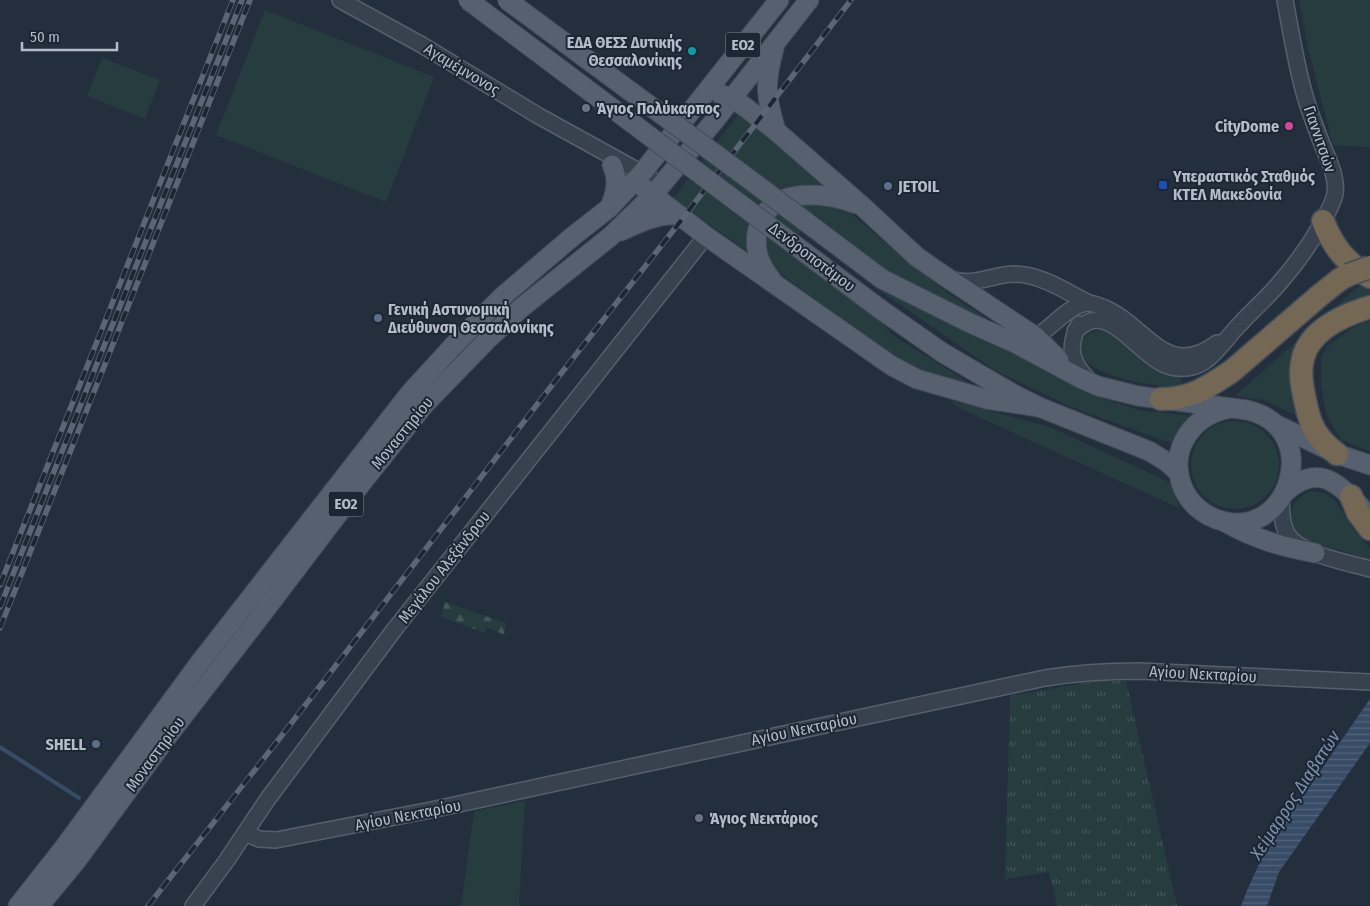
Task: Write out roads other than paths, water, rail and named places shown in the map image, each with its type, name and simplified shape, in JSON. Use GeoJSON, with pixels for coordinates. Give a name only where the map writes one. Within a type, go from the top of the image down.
{"type":"FeatureCollection","features":[{"type":"Feature","properties":{"kind":"highway"},"geometry":{"type":"LineString","coordinates":[[1323,221],[1332,241],[1340,253],[1356,268],[1359,276]]}},
{"type":"Feature","properties":{"kind":"highway"},"geometry":{"type":"LineString","coordinates":[[1161,399],[1174,399],[1207,388],[1232,371],[1339,280],[1359,276],[1370,266]]}},
{"type":"Feature","properties":{"kind":"highway"},"geometry":{"type":"LineString","coordinates":[[1337,454],[1321,440],[1314,430],[1310,419],[1302,381],[1303,358],[1310,343],[1326,328],[1346,316],[1370,307]]}},
{"type":"Feature","properties":{"kind":"highway"},"geometry":{"type":"LineString","coordinates":[[1204,413],[1213,395],[1232,371]]}},
{"type":"Feature","properties":{"kind":"highway"},"geometry":{"type":"LineString","coordinates":[[1350,496],[1370,529]]}},
{"type":"Feature","properties":{"kind":"main road","name":"Δενδροποτάμου"},"geometry":{"type":"LineString","coordinates":[[468,0],[880,309],[943,353],[1039,407],[1149,452],[1167,462],[1179,474]]}},
{"type":"Feature","properties":{"kind":"main road","name":"Δενδροποτάμου"},"geometry":{"type":"LineString","coordinates":[[507,0],[757,184],[882,279],[1015,343],[1093,384],[1122,393],[1161,399],[1204,413],[1232,408],[1254,412],[1337,454],[1370,464]]}},
{"type":"Feature","properties":{"kind":"main road","name":"Μοναστηρίου"},"geometry":{"type":"LineString","coordinates":[[39,906],[70,855],[198,665],[410,393],[454,345],[504,296],[572,237],[610,208],[639,177],[778,0]]}},
{"type":"Feature","properties":{"kind":"main road","name":"Μοναστηρίου"},"geometry":{"type":"LineString","coordinates":[[18,906],[70,855],[170,733],[424,404],[521,308],[611,236],[657,191],[809,0]]}},
{"type":"Feature","properties":{"kind":"main road"},"geometry":{"type":"LineString","coordinates":[[776,43],[769,68],[766,91],[768,106],[776,131]]}},
{"type":"Feature","properties":{"kind":"main road"},"geometry":{"type":"LineString","coordinates":[[706,90],[732,98],[746,107],[776,131],[917,256],[1036,337],[1072,374]]}},
{"type":"Feature","properties":{"kind":"main road"},"geometry":{"type":"LineString","coordinates":[[610,208],[617,183],[616,172],[612,165]]}},
{"type":"Feature","properties":{"kind":"main road"},"geometry":{"type":"LineString","coordinates":[[639,177],[657,191],[679,216],[706,236],[907,375],[917,380],[986,398],[1039,407]]}},
{"type":"Feature","properties":{"kind":"main road"},"geometry":{"type":"LineString","coordinates":[[774,284],[760,262],[756,246],[759,225],[765,212],[770,207],[784,199],[812,195],[837,198],[862,206]]}},
{"type":"Feature","properties":{"kind":"main road"},"geometry":{"type":"LineString","coordinates":[[611,236],[648,220],[662,216],[679,216]]}},
{"type":"Feature","properties":{"kind":"main road"},"geometry":{"type":"LineString","coordinates":[[1015,343],[1036,337]]}},
{"type":"Feature","properties":{"kind":"main road","name":"Δενδροποτάμου"},"geometry":{"type":"LineString","coordinates":[[1204,413],[1182,444],[1178,459],[1179,474],[1184,491],[1192,502],[1206,514],[1222,521],[1239,522],[1256,518],[1270,510],[1283,495],[1292,471],[1291,456],[1284,438],[1272,422]]}},
{"type":"Feature","properties":{"kind":"main road"},"geometry":{"type":"LineString","coordinates":[[1283,495],[1292,487],[1308,479],[1329,480],[1336,483],[1370,516]]}},
{"type":"Feature","properties":{"kind":"main road"},"geometry":{"type":"LineString","coordinates":[[1222,521],[1265,541],[1291,549],[1315,553]]}},
{"type":"Feature","properties":{"kind":"main road"},"geometry":{"type":"LineString","coordinates":[[6,906],[28,876],[70,855]]}},
{"type":"Feature","properties":{"kind":"main road"},"geometry":{"type":"LineString","coordinates":[[49,906],[55,899],[70,855]]}},
{"type":"Feature","properties":{"kind":"street","name":"Αγαμέμνονος"},"geometry":{"type":"LineString","coordinates":[[340,0],[422,45],[582,140],[639,177]]}},
{"type":"Feature","properties":{"kind":"street","name":"Γιαννιτσών"},"geometry":{"type":"LineString","coordinates":[[946,277],[966,282],[1007,275],[1028,276],[1046,281],[1089,303],[1116,314],[1157,346],[1175,356],[1186,357],[1202,352],[1230,333],[1281,282],[1300,258],[1323,221],[1335,196],[1333,176],[1305,97],[1285,0]]}},
{"type":"Feature","properties":{"kind":"street","name":"Αγαμέμνονος"},"geometry":{"type":"LineString","coordinates":[[582,140],[612,165],[639,177]]}},
{"type":"Feature","properties":{"kind":"street","name":"Μεγάλου Αλεξάνδρου"},"geometry":{"type":"LineString","coordinates":[[193,906],[267,800],[394,630],[706,236]]}},
{"type":"Feature","properties":{"kind":"street"},"geometry":{"type":"LineString","coordinates":[[1089,303],[1075,331],[1072,348],[1074,361],[1080,371],[1093,384]]}},
{"type":"Feature","properties":{"kind":"street"},"geometry":{"type":"LineString","coordinates":[[1036,337],[1076,307],[1089,303]]}},
{"type":"Feature","properties":{"kind":"street","name":"Γιαννιτσών"},"geometry":{"type":"LineString","coordinates":[[1075,331],[1092,321],[1106,322],[1115,326],[1159,362],[1171,367],[1181,368],[1197,365],[1209,359],[1218,351],[1230,333]]}},
{"type":"Feature","properties":{"kind":"street"},"geometry":{"type":"LineString","coordinates":[[1283,495],[1281,516],[1291,540],[1315,553],[1370,569]]}},
{"type":"Feature","properties":{"kind":"street","name":"Αγίου Νεκταρίου"},"geometry":{"type":"LineString","coordinates":[[245,833],[259,839],[270,840],[314,833],[469,803],[782,734],[1045,678],[1072,674],[1102,671],[1140,671],[1370,682]]}},
{"type":"Feature","properties":{"kind":"water"},"geometry":{"type":"Polygon","coordinates":[[[1370,699],[1370,743],[1279,872],[1267,906],[1241,906],[1266,849],[1370,699]]]}},
{"type":"Feature","properties":{"kind":"waterway"},"geometry":{"type":"LineString","coordinates":[[0,747],[79,798]]}},
{"type":"Feature","properties":{"kind":"railway"},"geometry":{"type":"LineString","coordinates":[[0,585],[233,0]]}},
{"type":"Feature","properties":{"kind":"railway"},"geometry":{"type":"LineString","coordinates":[[0,607],[242,0]]}},
{"type":"Feature","properties":{"kind":"railway"},"geometry":{"type":"LineString","coordinates":[[0,628],[250,0]]}},
{"type":"Feature","properties":{"kind":"railway"},"geometry":{"type":"LineString","coordinates":[[148,906],[851,0]]}},
{"type":"Feature","properties":{"kind":"place","name":"ΕΔΑ ΘΕΣΣ Δυτικής Θεσσαλονίκης"},"geometry":{"type":"Point","coordinates":[692,51]}},
{"type":"Feature","properties":{"kind":"place","name":"Άγιος Πολύκαρπος"},"geometry":{"type":"Point","coordinates":[586,108]}},
{"type":"Feature","properties":{"kind":"place","name":"CityDome"},"geometry":{"type":"Point","coordinates":[1289,126]}},
{"type":"Feature","properties":{"kind":"place","name":"Υπεραστικός Σταθμός ΚΤΕΛ Μακεδονία"},"geometry":{"type":"Point","coordinates":[1163,185]}},
{"type":"Feature","properties":{"kind":"place","name":"JETOIL"},"geometry":{"type":"Point","coordinates":[888,186]}},
{"type":"Feature","properties":{"kind":"place","name":"Γενική Αστυνομική Διεύθυνση Θεσσαλονίκης"},"geometry":{"type":"Point","coordinates":[378,318]}},
{"type":"Feature","properties":{"kind":"place","name":"SHELL"},"geometry":{"type":"Point","coordinates":[96,744]}},
{"type":"Feature","properties":{"kind":"place","name":"Άγιος Νεκτάριος"},"geometry":{"type":"Point","coordinates":[699,818]}},
{"type":"Feature","properties":{"kind":"water label","name":"Χείμαρρος Διαβατών"},"geometry":{"type":"Point","coordinates":[1295,795]}}]}
